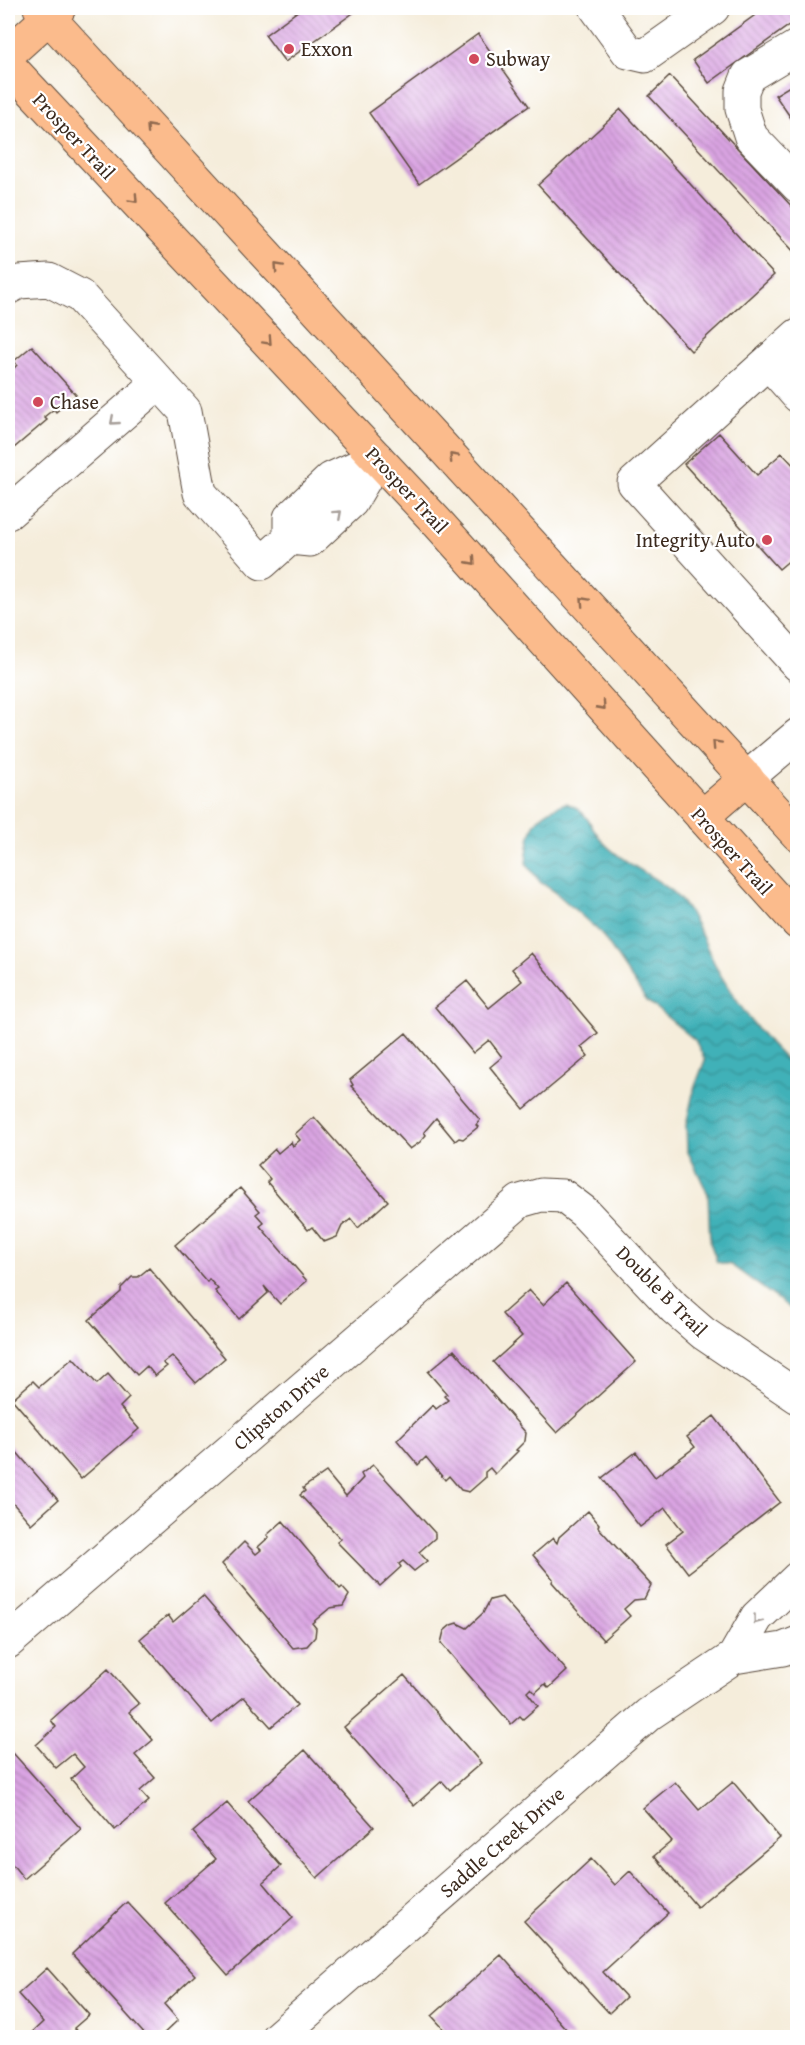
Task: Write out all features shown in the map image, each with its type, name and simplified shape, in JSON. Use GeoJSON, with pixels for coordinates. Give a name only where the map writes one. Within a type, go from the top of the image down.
{"type":"FeatureCollection","features":[{"type":"Feature","properties":{"kind":"main road"},"geometry":{"type":"LineString","coordinates":[[8,54],[49,11],[798,835]]}},
{"type":"Feature","properties":{"kind":"main road","name":"Prosper Trail"},"geometry":{"type":"LineString","coordinates":[[8,65],[377,458],[798,924]]}},
{"type":"Feature","properties":{"kind":"main road"},"geometry":{"type":"LineString","coordinates":[[702,817],[747,778]]}},
{"type":"Feature","properties":{"kind":"street"},"geometry":{"type":"LineString","coordinates":[[596,8],[628,52],[645,56],[713,8]]}},
{"type":"Feature","properties":{"kind":"street"},"geometry":{"type":"LineString","coordinates":[[798,46],[748,76],[742,91],[742,109],[751,137],[798,186]]}},
{"type":"Feature","properties":{"kind":"street"},"geometry":{"type":"LineString","coordinates":[[8,288],[19,282],[33,279],[50,280],[66,286],[80,296],[185,411],[200,493],[262,563],[290,538],[290,518],[331,479],[377,458]]}},
{"type":"Feature","properties":{"kind":"street"},"geometry":{"type":"LineString","coordinates":[[793,652],[634,483],[798,335]]}},
{"type":"Feature","properties":{"kind":"street"},"geometry":{"type":"LineString","coordinates":[[768,362],[798,396]]}},
{"type":"Feature","properties":{"kind":"street"},"geometry":{"type":"LineString","coordinates":[[8,513],[158,383]]}},
{"type":"Feature","properties":{"kind":"street"},"geometry":{"type":"LineString","coordinates":[[747,778],[798,735]]}},
{"type":"Feature","properties":{"kind":"street","name":"Clipston Drive"},"geometry":{"type":"LineString","coordinates":[[8,1642],[520,1202],[541,1195],[563,1196]]}},
{"type":"Feature","properties":{"kind":"street","name":"Double B Trail"},"geometry":{"type":"LineString","coordinates":[[563,1196],[584,1212],[674,1308],[703,1333],[798,1397]]}},
{"type":"Feature","properties":{"kind":"street","name":"Saddle Creek Drive"},"geometry":{"type":"LineString","coordinates":[[734,1657],[758,1617],[798,1578]]}},
{"type":"Feature","properties":{"kind":"street","name":"Saddle Creek Drive"},"geometry":{"type":"LineString","coordinates":[[277,2037],[649,1714],[734,1657],[783,1649],[798,1643]]}},
{"type":"Feature","properties":{"kind":"water"},"geometry":{"type":"Polygon","coordinates":[[[566,803],[585,815],[600,838],[615,853],[679,898],[692,917],[720,974],[736,1000],[765,1037],[797,1070],[797,1313],[731,1265],[717,1262],[710,1242],[708,1194],[687,1150],[686,1125],[694,1089],[705,1060],[695,1040],[646,1000],[601,933],[554,891],[540,882],[526,863],[534,825],[546,813],[566,803]]]}},
{"type":"Feature","properties":{"kind":"building","name":"Exxon"},"geometry":{"type":"Polygon","coordinates":[[[302,8],[360,8],[285,62],[265,35],[302,8]]]}},
{"type":"Feature","properties":{"kind":"building"},"geometry":{"type":"Polygon","coordinates":[[[765,8],[798,8],[798,19],[709,83],[693,60],[765,8]]]}},
{"type":"Feature","properties":{"kind":"building"},"geometry":{"type":"Polygon","coordinates":[[[478,34],[529,106],[419,184],[369,113],[478,34]]]}},
{"type":"Feature","properties":{"kind":"building"},"geometry":{"type":"Polygon","coordinates":[[[670,76],[798,213],[798,256],[649,96],[670,76]]]}},
{"type":"Feature","properties":{"kind":"building"},"geometry":{"type":"Polygon","coordinates":[[[798,81],[798,128],[775,95],[798,81]]]}},
{"type":"Feature","properties":{"kind":"building"},"geometry":{"type":"Polygon","coordinates":[[[621,109],[774,275],[691,351],[538,185],[621,109]]]}},
{"type":"Feature","properties":{"kind":"building","name":"Chase"},"geometry":{"type":"Polygon","coordinates":[[[32,346],[76,395],[56,412],[54,409],[44,417],[47,420],[14,448],[11,445],[8,448],[8,369],[10,372],[17,365],[14,361],[32,346]]]}},
{"type":"Feature","properties":{"kind":"building"},"geometry":{"type":"Polygon","coordinates":[[[719,433],[757,475],[782,453],[798,470],[798,553],[779,569],[684,464],[719,433]]]}},
{"type":"Feature","properties":{"kind":"building"},"geometry":{"type":"Polygon","coordinates":[[[531,953],[598,1033],[581,1047],[588,1056],[524,1109],[490,1067],[502,1057],[489,1040],[473,1053],[435,1007],[467,981],[489,1008],[522,981],[512,969],[531,953]]]}},
{"type":"Feature","properties":{"kind":"building"},"geometry":{"type":"Polygon","coordinates":[[[406,1033],[480,1120],[476,1125],[478,1127],[463,1139],[459,1138],[455,1141],[436,1118],[424,1132],[426,1135],[410,1149],[351,1086],[353,1085],[350,1080],[406,1033]]]}},
{"type":"Feature","properties":{"kind":"building"},"geometry":{"type":"Polygon","coordinates":[[[314,1117],[388,1201],[358,1228],[351,1219],[342,1226],[337,1237],[324,1242],[312,1227],[308,1230],[267,1182],[270,1179],[258,1165],[275,1149],[278,1153],[291,1142],[293,1146],[300,1140],[295,1134],[314,1117]]]}},
{"type":"Feature","properties":{"kind":"building"},"geometry":{"type":"Polygon","coordinates":[[[240,1188],[260,1211],[256,1214],[264,1223],[260,1226],[307,1281],[280,1304],[264,1286],[268,1293],[239,1319],[215,1291],[218,1289],[209,1279],[207,1282],[175,1245],[240,1188]]]}},
{"type":"Feature","properties":{"kind":"building"},"geometry":{"type":"Polygon","coordinates":[[[149,1268],[225,1358],[196,1383],[172,1356],[163,1363],[167,1366],[155,1376],[147,1366],[137,1375],[89,1320],[121,1292],[121,1288],[132,1277],[138,1277],[149,1268]]]}},
{"type":"Feature","properties":{"kind":"building"},"geometry":{"type":"Polygon","coordinates":[[[566,1283],[636,1362],[557,1433],[493,1362],[522,1336],[502,1314],[529,1290],[543,1305],[566,1283]]]}},
{"type":"Feature","properties":{"kind":"building"},"geometry":{"type":"Polygon","coordinates":[[[454,1350],[526,1433],[525,1441],[516,1450],[518,1451],[495,1474],[490,1468],[485,1472],[485,1478],[469,1492],[461,1490],[449,1476],[445,1480],[426,1457],[418,1465],[397,1440],[433,1405],[436,1409],[448,1400],[444,1396],[447,1394],[428,1372],[454,1350]]]}},
{"type":"Feature","properties":{"kind":"building"},"geometry":{"type":"Polygon","coordinates":[[[73,1358],[97,1384],[108,1374],[129,1398],[120,1407],[139,1429],[81,1479],[12,1399],[33,1381],[39,1387],[73,1358]]]}},
{"type":"Feature","properties":{"kind":"building"},"geometry":{"type":"Polygon","coordinates":[[[714,1416],[780,1502],[688,1573],[666,1544],[683,1531],[665,1508],[640,1527],[602,1478],[636,1452],[655,1477],[695,1447],[687,1437],[714,1416]]]}},
{"type":"Feature","properties":{"kind":"building"},"geometry":{"type":"Polygon","coordinates":[[[8,1442],[58,1500],[31,1524],[11,1501],[8,1503],[8,1442]]]}},
{"type":"Feature","properties":{"kind":"building"},"geometry":{"type":"Polygon","coordinates":[[[373,1465],[435,1533],[435,1538],[419,1552],[427,1561],[414,1571],[403,1561],[399,1564],[401,1567],[380,1586],[337,1542],[341,1539],[300,1495],[305,1491],[303,1488],[326,1472],[346,1496],[363,1478],[361,1474],[373,1465]]]}},
{"type":"Feature","properties":{"kind":"building"},"geometry":{"type":"Polygon","coordinates":[[[588,1511],[599,1524],[598,1527],[651,1585],[644,1599],[634,1600],[624,1609],[630,1616],[603,1640],[552,1582],[553,1579],[533,1555],[553,1538],[557,1543],[559,1537],[588,1511]]]}},
{"type":"Feature","properties":{"kind":"building"},"geometry":{"type":"Polygon","coordinates":[[[283,1521],[340,1589],[342,1587],[349,1595],[343,1606],[330,1608],[312,1623],[316,1628],[315,1637],[307,1646],[293,1648],[222,1564],[244,1542],[256,1554],[261,1550],[258,1547],[269,1537],[267,1535],[283,1521]]]}},
{"type":"Feature","properties":{"kind":"building"},"geometry":{"type":"Polygon","coordinates":[[[203,1596],[297,1705],[271,1727],[244,1697],[212,1723],[140,1639],[168,1615],[173,1622],[203,1596]]]}},
{"type":"Feature","properties":{"kind":"building"},"geometry":{"type":"Polygon","coordinates":[[[502,1597],[567,1671],[549,1688],[545,1684],[535,1693],[531,1688],[527,1692],[538,1706],[523,1719],[520,1716],[511,1724],[441,1643],[444,1631],[451,1625],[457,1623],[467,1628],[483,1613],[490,1600],[502,1597]]]}},
{"type":"Feature","properties":{"kind":"building"},"geometry":{"type":"Polygon","coordinates":[[[108,1669],[139,1704],[129,1712],[153,1740],[135,1755],[155,1778],[140,1791],[149,1801],[115,1830],[71,1779],[84,1767],[73,1754],[56,1768],[36,1745],[56,1727],[51,1720],[108,1669]]]}},
{"type":"Feature","properties":{"kind":"building"},"geometry":{"type":"Polygon","coordinates":[[[404,1675],[481,1763],[450,1790],[442,1781],[414,1806],[344,1727],[404,1675]]]}},
{"type":"Feature","properties":{"kind":"building"},"geometry":{"type":"Polygon","coordinates":[[[305,1750],[374,1827],[317,1878],[248,1801],[305,1750]]]}},
{"type":"Feature","properties":{"kind":"building"},"geometry":{"type":"Polygon","coordinates":[[[13,1753],[81,1829],[24,1879],[8,1859],[8,1758],[13,1753]]]}},
{"type":"Feature","properties":{"kind":"building"},"geometry":{"type":"Polygon","coordinates":[[[675,1782],[699,1810],[733,1782],[780,1838],[697,1907],[654,1856],[672,1841],[643,1808],[675,1782]]]}},
{"type":"Feature","properties":{"kind":"building"},"geometry":{"type":"Polygon","coordinates":[[[227,1803],[281,1866],[263,1882],[293,1918],[228,1975],[165,1903],[216,1859],[193,1832],[227,1803]]]}},
{"type":"Feature","properties":{"kind":"building"},"geometry":{"type":"Polygon","coordinates":[[[591,1859],[615,1885],[630,1871],[668,1913],[603,1972],[626,1997],[609,2013],[524,1921],[591,1859]]]}},
{"type":"Feature","properties":{"kind":"building"},"geometry":{"type":"Polygon","coordinates":[[[127,1902],[195,1975],[164,2004],[178,2020],[159,2038],[148,2038],[72,1954],[127,1902]]]}},
{"type":"Feature","properties":{"kind":"building"},"geometry":{"type":"Polygon","coordinates":[[[501,1955],[574,2038],[452,2038],[432,2016],[501,1955]]]}},
{"type":"Feature","properties":{"kind":"building"},"geometry":{"type":"Polygon","coordinates":[[[47,1968],[89,2015],[74,2028],[80,2035],[77,2038],[26,2038],[43,2022],[18,1994],[47,1968]]]}},
{"type":"Feature","properties":{"kind":"place","name":"Exxon"},"geometry":{"type":"Point","coordinates":[289,49]}},
{"type":"Feature","properties":{"kind":"place","name":"Subway"},"geometry":{"type":"Point","coordinates":[474,59]}},
{"type":"Feature","properties":{"kind":"place","name":"Chase"},"geometry":{"type":"Point","coordinates":[38,402]}},
{"type":"Feature","properties":{"kind":"place","name":"Integrity Auto"},"geometry":{"type":"Point","coordinates":[767,540]}}]}
